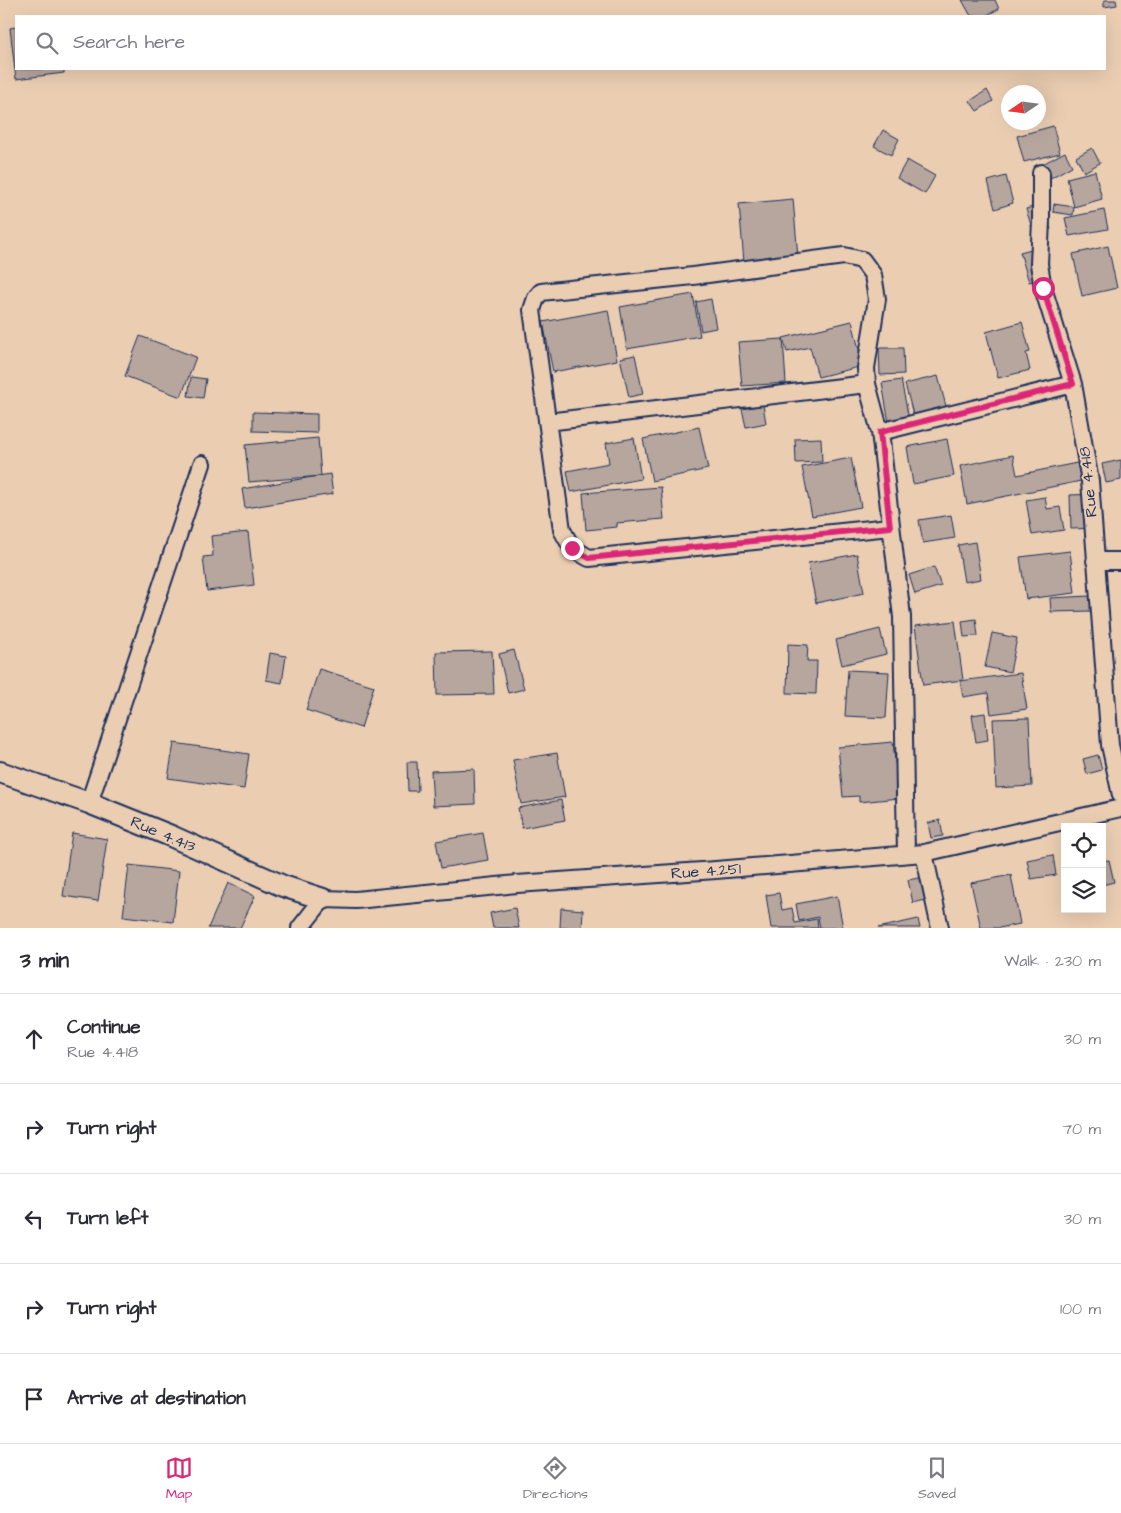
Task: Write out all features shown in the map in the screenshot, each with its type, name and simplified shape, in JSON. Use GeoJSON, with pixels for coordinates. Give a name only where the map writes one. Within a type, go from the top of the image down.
{"type":"FeatureCollection","features":[{"type":"Feature","properties":{"kind":"street","name":"Rue 4.418"},"geometry":{"type":"LineString","coordinates":[[1041,173],[1039,264],[1043,288],[1073,384],[1090,480],[1110,745],[1121,795]]}},
{"type":"Feature","properties":{"kind":"street"},"geometry":{"type":"LineString","coordinates":[[890,527],[589,558],[572,548],[562,530],[532,310],[536,298],[542,292],[693,276],[844,256],[862,260],[873,275],[877,299],[866,368],[867,384],[880,432],[902,617],[906,854]]}},
{"type":"Feature","properties":{"kind":"street"},"geometry":{"type":"LineString","coordinates":[[547,422],[867,384]]}},
{"type":"Feature","properties":{"kind":"street"},"geometry":{"type":"LineString","coordinates":[[880,432],[1073,384]]}},
{"type":"Feature","properties":{"kind":"street"},"geometry":{"type":"LineString","coordinates":[[89,803],[202,464]]}},
{"type":"Feature","properties":{"kind":"street"},"geometry":{"type":"LineString","coordinates":[[1095,561],[1121,561]]}},
{"type":"Feature","properties":{"kind":"street","name":"Rue 4.413"},"geometry":{"type":"LineString","coordinates":[[0,772],[89,803],[171,836],[283,886],[323,899]]}},
{"type":"Feature","properties":{"kind":"street","name":"Rue 4.251"},"geometry":{"type":"LineString","coordinates":[[323,899],[356,900],[517,884],[924,853],[1121,808]]}},
{"type":"Feature","properties":{"kind":"street"},"geometry":{"type":"LineString","coordinates":[[924,853],[940,928]]}},
{"type":"Feature","properties":{"kind":"street"},"geometry":{"type":"LineString","coordinates":[[300,928],[323,899]]}},
{"type":"Feature","properties":{"kind":"building"},"geometry":{"type":"Polygon","coordinates":[[[962,0],[995,0],[999,9],[987,15],[970,15],[962,0]]]}},
{"type":"Feature","properties":{"kind":"building"},"geometry":{"type":"Polygon","coordinates":[[[1104,0],[1116,0],[1117,5],[1104,7],[1104,0]]]}},
{"type":"Feature","properties":{"kind":"building"},"geometry":{"type":"Polygon","coordinates":[[[15,27],[15,70],[64,70],[64,73],[16,79],[10,28],[15,27]]]}},
{"type":"Feature","properties":{"kind":"building"},"geometry":{"type":"Polygon","coordinates":[[[987,90],[993,101],[977,111],[970,101],[987,90]]]}},
{"type":"Feature","properties":{"kind":"building"},"geometry":{"type":"Polygon","coordinates":[[[1053,126],[1060,153],[1024,162],[1017,136],[1046,130],[1046,128],[1053,126]]]}},
{"type":"Feature","properties":{"kind":"building"},"geometry":{"type":"Polygon","coordinates":[[[883,130],[899,139],[891,155],[874,146],[883,130]]]}},
{"type":"Feature","properties":{"kind":"building"},"geometry":{"type":"Polygon","coordinates":[[[1092,148],[1100,163],[1084,172],[1076,157],[1092,148]]]}},
{"type":"Feature","properties":{"kind":"building"},"geometry":{"type":"Polygon","coordinates":[[[1065,152],[1072,166],[1045,181],[1037,167],[1065,152]]]}},
{"type":"Feature","properties":{"kind":"building"},"geometry":{"type":"Polygon","coordinates":[[[907,160],[935,176],[925,194],[897,178],[907,160]]]}},
{"type":"Feature","properties":{"kind":"building"},"geometry":{"type":"Polygon","coordinates":[[[1095,171],[1102,199],[1074,207],[1067,178],[1095,171]]]}},
{"type":"Feature","properties":{"kind":"building"},"geometry":{"type":"Polygon","coordinates":[[[1006,176],[1013,203],[995,209],[988,181],[1006,176]]]}},
{"type":"Feature","properties":{"kind":"building"},"geometry":{"type":"Polygon","coordinates":[[[793,199],[798,257],[744,262],[739,204],[793,199]]]}},
{"type":"Feature","properties":{"kind":"building"},"geometry":{"type":"Polygon","coordinates":[[[1043,204],[1051,229],[1034,235],[1026,209],[1043,204]]]}},
{"type":"Feature","properties":{"kind":"building"},"geometry":{"type":"Polygon","coordinates":[[[1054,204],[1074,207],[1073,215],[1053,212],[1054,204]]]}},
{"type":"Feature","properties":{"kind":"building"},"geometry":{"type":"Polygon","coordinates":[[[1104,210],[1108,229],[1069,236],[1065,218],[1104,210]]]}},
{"type":"Feature","properties":{"kind":"building"},"geometry":{"type":"Polygon","coordinates":[[[1108,246],[1117,288],[1082,296],[1073,254],[1108,246]]]}},
{"type":"Feature","properties":{"kind":"building"},"geometry":{"type":"Polygon","coordinates":[[[1031,249],[1040,279],[1029,282],[1020,252],[1031,249]]]}},
{"type":"Feature","properties":{"kind":"building"},"geometry":{"type":"Polygon","coordinates":[[[693,294],[700,336],[627,349],[620,307],[693,294]]]}},
{"type":"Feature","properties":{"kind":"building"},"geometry":{"type":"Polygon","coordinates":[[[711,299],[716,328],[701,331],[696,302],[711,299]]]}},
{"type":"Feature","properties":{"kind":"building"},"geometry":{"type":"Polygon","coordinates":[[[608,310],[617,360],[553,372],[543,322],[608,310]]]}},
{"type":"Feature","properties":{"kind":"building"},"geometry":{"type":"Polygon","coordinates":[[[852,321],[863,366],[818,377],[810,347],[787,352],[783,338],[852,321]]]}},
{"type":"Feature","properties":{"kind":"building"},"geometry":{"type":"Polygon","coordinates":[[[1022,322],[1030,352],[1026,353],[1030,370],[998,378],[986,332],[1022,322]]]}},
{"type":"Feature","properties":{"kind":"building"},"geometry":{"type":"Polygon","coordinates":[[[140,336],[196,357],[181,397],[125,376],[140,336]]]}},
{"type":"Feature","properties":{"kind":"building"},"geometry":{"type":"Polygon","coordinates":[[[783,339],[786,383],[742,386],[738,342],[783,339]]]}},
{"type":"Feature","properties":{"kind":"building"},"geometry":{"type":"Polygon","coordinates":[[[879,348],[903,348],[904,374],[880,375],[879,348]]]}},
{"type":"Feature","properties":{"kind":"building"},"geometry":{"type":"Polygon","coordinates":[[[635,355],[643,394],[629,397],[620,358],[635,355]]]}},
{"type":"Feature","properties":{"kind":"building"},"geometry":{"type":"Polygon","coordinates":[[[938,376],[947,410],[914,418],[905,384],[938,376]]]}},
{"type":"Feature","properties":{"kind":"building"},"geometry":{"type":"Polygon","coordinates":[[[191,377],[206,379],[203,398],[188,396],[191,377]]]}},
{"type":"Feature","properties":{"kind":"building"},"geometry":{"type":"Polygon","coordinates":[[[901,380],[909,419],[889,423],[882,383],[901,380]]]}},
{"type":"Feature","properties":{"kind":"building"},"geometry":{"type":"Polygon","coordinates":[[[763,405],[766,423],[746,427],[742,409],[763,405]]]}},
{"type":"Feature","properties":{"kind":"building"},"geometry":{"type":"Polygon","coordinates":[[[253,412],[317,414],[317,433],[253,431],[253,412]]]}},
{"type":"Feature","properties":{"kind":"building"},"geometry":{"type":"Polygon","coordinates":[[[699,427],[708,469],[652,481],[643,439],[699,427]]]}},
{"type":"Feature","properties":{"kind":"building"},"geometry":{"type":"Polygon","coordinates":[[[318,438],[321,476],[249,482],[245,445],[318,438]]]}},
{"type":"Feature","properties":{"kind":"building"},"geometry":{"type":"Polygon","coordinates":[[[634,438],[641,479],[571,492],[567,471],[609,463],[606,443],[634,438]]]}},
{"type":"Feature","properties":{"kind":"building"},"geometry":{"type":"Polygon","coordinates":[[[821,438],[822,462],[796,463],[795,439],[821,438]]]}},
{"type":"Feature","properties":{"kind":"building"},"geometry":{"type":"Polygon","coordinates":[[[947,439],[954,476],[913,484],[907,447],[947,439]]]}},
{"type":"Feature","properties":{"kind":"building"},"geometry":{"type":"Polygon","coordinates":[[[1013,455],[1017,475],[1077,463],[1081,481],[967,504],[960,466],[1013,455]]]}},
{"type":"Feature","properties":{"kind":"building"},"geometry":{"type":"Polygon","coordinates":[[[851,458],[861,507],[812,516],[802,467],[851,458]]]}},
{"type":"Feature","properties":{"kind":"building"},"geometry":{"type":"Polygon","coordinates":[[[1121,460],[1121,480],[1106,483],[1102,464],[1121,460]]]}},
{"type":"Feature","properties":{"kind":"building"},"geometry":{"type":"Polygon","coordinates":[[[330,474],[333,494],[245,508],[242,489],[330,474]]]}},
{"type":"Feature","properties":{"kind":"building"},"geometry":{"type":"Polygon","coordinates":[[[661,487],[664,519],[617,523],[617,527],[586,530],[583,493],[661,487]]]}},
{"type":"Feature","properties":{"kind":"building"},"geometry":{"type":"Polygon","coordinates":[[[1097,494],[1098,528],[1071,529],[1070,495],[1097,494]]]}},
{"type":"Feature","properties":{"kind":"building"},"geometry":{"type":"Polygon","coordinates":[[[1045,497],[1047,509],[1060,507],[1064,530],[1032,535],[1026,500],[1045,497]]]}},
{"type":"Feature","properties":{"kind":"building"},"geometry":{"type":"Polygon","coordinates":[[[951,515],[955,538],[923,543],[919,520],[951,515]]]}},
{"type":"Feature","properties":{"kind":"building"},"geometry":{"type":"Polygon","coordinates":[[[248,532],[254,585],[207,591],[203,557],[213,556],[211,536],[248,532]]]}},
{"type":"Feature","properties":{"kind":"building"},"geometry":{"type":"Polygon","coordinates":[[[975,542],[981,579],[964,582],[958,545],[975,542]]]}},
{"type":"Feature","properties":{"kind":"building"},"geometry":{"type":"Polygon","coordinates":[[[1070,551],[1075,593],[1026,599],[1020,557],[1070,551]]]}},
{"type":"Feature","properties":{"kind":"building"},"geometry":{"type":"Polygon","coordinates":[[[857,554],[864,593],[816,603],[808,563],[857,554]]]}},
{"type":"Feature","properties":{"kind":"building"},"geometry":{"type":"Polygon","coordinates":[[[934,567],[941,586],[915,594],[909,575],[934,567]]]}},
{"type":"Feature","properties":{"kind":"building"},"geometry":{"type":"Polygon","coordinates":[[[1090,596],[1091,611],[1051,612],[1050,598],[1090,596]]]}},
{"type":"Feature","properties":{"kind":"building"},"geometry":{"type":"Polygon","coordinates":[[[976,619],[978,636],[964,637],[962,621],[976,619]]]}},
{"type":"Feature","properties":{"kind":"building"},"geometry":{"type":"Polygon","coordinates":[[[955,621],[963,680],[923,685],[915,626],[955,621]]]}},
{"type":"Feature","properties":{"kind":"building"},"geometry":{"type":"Polygon","coordinates":[[[880,629],[886,654],[842,665],[836,640],[880,629]]]}},
{"type":"Feature","properties":{"kind":"building"},"geometry":{"type":"Polygon","coordinates":[[[992,633],[1017,638],[1010,672],[985,667],[992,633]]]}},
{"type":"Feature","properties":{"kind":"building"},"geometry":{"type":"Polygon","coordinates":[[[788,644],[808,645],[807,661],[817,661],[816,694],[787,693],[788,644]]]}},
{"type":"Feature","properties":{"kind":"building"},"geometry":{"type":"Polygon","coordinates":[[[514,650],[524,689],[508,693],[499,654],[514,650]]]}},
{"type":"Feature","properties":{"kind":"building"},"geometry":{"type":"Polygon","coordinates":[[[492,651],[494,694],[437,695],[436,652],[492,651]]]}},
{"type":"Feature","properties":{"kind":"building"},"geometry":{"type":"Polygon","coordinates":[[[270,653],[286,656],[282,683],[266,680],[270,653]]]}},
{"type":"Feature","properties":{"kind":"building"},"geometry":{"type":"Polygon","coordinates":[[[319,669],[374,686],[361,728],[306,710],[319,669]]]}},
{"type":"Feature","properties":{"kind":"building"},"geometry":{"type":"Polygon","coordinates":[[[848,670],[889,672],[886,718],[845,716],[848,670]]]}},
{"type":"Feature","properties":{"kind":"building"},"geometry":{"type":"Polygon","coordinates":[[[1021,673],[1027,709],[991,714],[988,693],[963,697],[960,681],[1021,673]]]}},
{"type":"Feature","properties":{"kind":"building"},"geometry":{"type":"Polygon","coordinates":[[[985,713],[988,740],[976,742],[972,715],[985,713]]]}},
{"type":"Feature","properties":{"kind":"building"},"geometry":{"type":"Polygon","coordinates":[[[1029,718],[1032,786],[996,788],[993,719],[1029,718]]]}},
{"type":"Feature","properties":{"kind":"building"},"geometry":{"type":"Polygon","coordinates":[[[893,742],[899,798],[859,802],[859,796],[843,797],[838,747],[893,742]]]}},
{"type":"Feature","properties":{"kind":"building"},"geometry":{"type":"Polygon","coordinates":[[[174,743],[249,754],[244,789],[168,778],[174,743]]]}},
{"type":"Feature","properties":{"kind":"building"},"geometry":{"type":"Polygon","coordinates":[[[557,753],[565,797],[521,804],[513,760],[557,753]]]}},
{"type":"Feature","properties":{"kind":"building"},"geometry":{"type":"Polygon","coordinates":[[[1098,755],[1102,770],[1087,774],[1083,759],[1098,755]]]}},
{"type":"Feature","properties":{"kind":"building"},"geometry":{"type":"Polygon","coordinates":[[[407,762],[417,762],[418,791],[408,791],[407,762]]]}},
{"type":"Feature","properties":{"kind":"building"},"geometry":{"type":"Polygon","coordinates":[[[474,769],[475,804],[433,806],[431,771],[474,769]]]}},
{"type":"Feature","properties":{"kind":"building"},"geometry":{"type":"Polygon","coordinates":[[[561,800],[565,820],[522,828],[518,808],[561,800]]]}},
{"type":"Feature","properties":{"kind":"building"},"geometry":{"type":"Polygon","coordinates":[[[940,820],[943,836],[931,838],[928,823],[940,820]]]}},
{"type":"Feature","properties":{"kind":"building"},"geometry":{"type":"Polygon","coordinates":[[[72,833],[107,839],[98,901],[63,896],[72,833]]]}},
{"type":"Feature","properties":{"kind":"building"},"geometry":{"type":"Polygon","coordinates":[[[483,833],[488,860],[441,868],[436,841],[483,833]]]}},
{"type":"Feature","properties":{"kind":"building"},"geometry":{"type":"Polygon","coordinates":[[[1053,855],[1056,875],[1031,879],[1027,860],[1053,855]]]}},
{"type":"Feature","properties":{"kind":"building"},"geometry":{"type":"Polygon","coordinates":[[[1106,860],[1109,860],[1114,882],[1106,884],[1106,868],[1106,860]]]}},
{"type":"Feature","properties":{"kind":"building"},"geometry":{"type":"Polygon","coordinates":[[[129,865],[179,871],[173,922],[123,916],[129,865]]]}},
{"type":"Feature","properties":{"kind":"building"},"geometry":{"type":"Polygon","coordinates":[[[1011,875],[1020,924],[999,928],[981,928],[971,883],[1011,875]]]}},
{"type":"Feature","properties":{"kind":"building"},"geometry":{"type":"Polygon","coordinates":[[[924,877],[929,899],[913,903],[908,880],[924,877]]]}},
{"type":"Feature","properties":{"kind":"building"},"geometry":{"type":"Polygon","coordinates":[[[228,883],[255,896],[240,928],[208,928],[228,883]]]}},
{"type":"Feature","properties":{"kind":"building"},"geometry":{"type":"Polygon","coordinates":[[[779,893],[782,910],[792,908],[795,923],[817,919],[818,928],[771,928],[766,895],[779,893]]]}},
{"type":"Feature","properties":{"kind":"building"},"geometry":{"type":"Polygon","coordinates":[[[837,896],[843,928],[820,928],[818,917],[799,921],[796,904],[837,896]]]}},
{"type":"Feature","properties":{"kind":"building"},"geometry":{"type":"Polygon","coordinates":[[[515,908],[519,928],[493,928],[490,913],[515,908]]]}},
{"type":"Feature","properties":{"kind":"building"},"geometry":{"type":"Polygon","coordinates":[[[561,908],[583,910],[582,928],[560,928],[561,908]]]}},
{"type":"Feature","properties":{"kind":"building"},"geometry":{"type":"Polygon","coordinates":[[[918,919],[920,928],[878,928],[918,919]]]}},
{"type":"Feature","properties":{"kind":"route"},"geometry":{"type":"LineString","coordinates":[[572,548],[589,558],[890,527],[880,432],[1073,384],[1043,288]]}}]}
